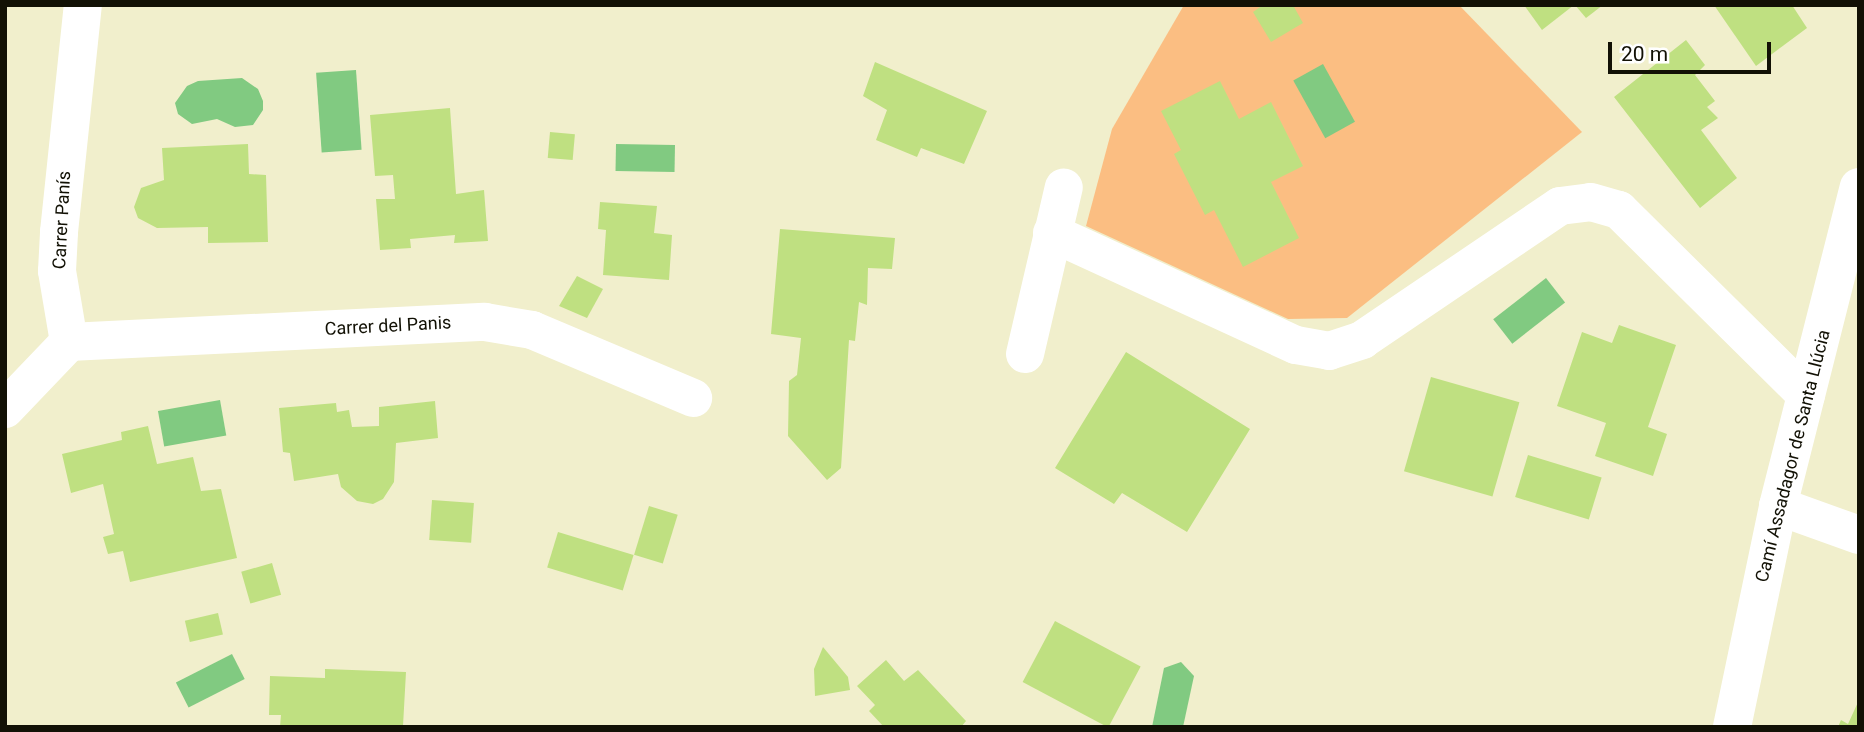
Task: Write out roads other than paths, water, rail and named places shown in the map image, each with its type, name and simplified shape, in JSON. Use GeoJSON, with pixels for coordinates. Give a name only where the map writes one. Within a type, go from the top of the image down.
{"type":"FeatureCollection","features":[{"type":"Feature","properties":{"kind":"street","name":"Carrer Panís"},"geometry":{"type":"LineString","coordinates":[[69,342],[57,271],[83,5]]}},
{"type":"Feature","properties":{"kind":"street"},"geometry":{"type":"LineString","coordinates":[[1026,354],[1064,187]]}},
{"type":"Feature","properties":{"kind":"street","name":"Camí Assadagor de Santa Llúcia"},"geometry":{"type":"LineString","coordinates":[[1732,727],[1778,506],[1859,187]]}},
{"type":"Feature","properties":{"kind":"street"},"geometry":{"type":"LineString","coordinates":[[1052,233],[1296,345],[1329,351],[1362,340],[1560,206],[1591,202],[1619,209],[1806,395]]}},
{"type":"Feature","properties":{"kind":"street","name":"Carrer del Panis"},"geometry":{"type":"LineString","coordinates":[[69,342],[485,322],[531,330],[693,398]]}},
{"type":"Feature","properties":{"kind":"street"},"geometry":{"type":"LineString","coordinates":[[5,409],[69,342]]}},
{"type":"Feature","properties":{"kind":"street"},"geometry":{"type":"LineString","coordinates":[[1778,506],[1859,535]]}}]}
